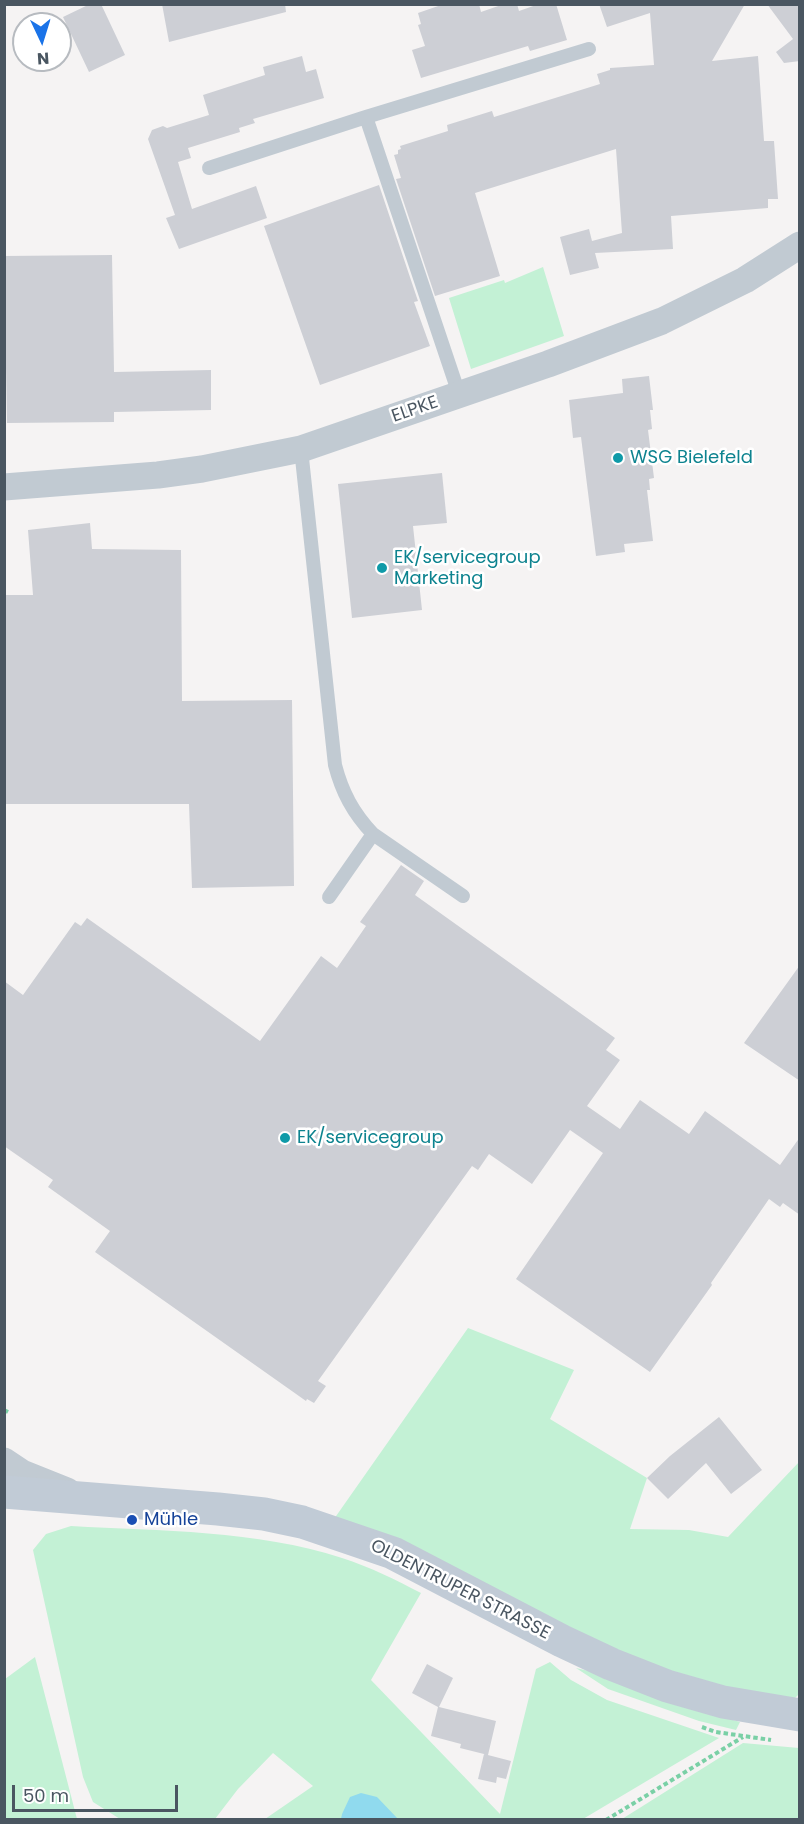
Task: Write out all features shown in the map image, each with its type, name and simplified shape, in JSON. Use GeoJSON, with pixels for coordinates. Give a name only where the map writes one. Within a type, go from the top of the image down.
{"type":"FeatureCollection","features":[{"type":"Feature","properties":{"kind":"street","name":"ELPKE"},"geometry":{"type":"LineString","coordinates":[[4,487],[158,475],[301,449],[548,364],[662,321],[745,280],[800,245]]}},
{"type":"Feature","properties":{"kind":"street"},"geometry":{"type":"LineString","coordinates":[[4,1461],[22,1473],[81,1497]]}},
{"type":"Feature","properties":{"kind":"street","name":"OLDENTRUPER STRASSE"},"geometry":{"type":"LineString","coordinates":[[4,1492],[264,1514],[302,1522],[393,1553],[562,1641],[611,1664],[667,1686],[723,1702],[800,1715]]}},
{"type":"Feature","properties":{"kind":"lane"},"geometry":{"type":"LineString","coordinates":[[209,168],[589,49]]}},
{"type":"Feature","properties":{"kind":"lane"},"geometry":{"type":"LineString","coordinates":[[366,117],[459,394]]}},
{"type":"Feature","properties":{"kind":"lane"},"geometry":{"type":"LineString","coordinates":[[301,449],[335,765],[340,786],[360,821],[373,834],[463,896]]}},
{"type":"Feature","properties":{"kind":"lane"},"geometry":{"type":"LineString","coordinates":[[329,897],[373,834]]}},
{"type":"Feature","properties":{"kind":"path"},"geometry":{"type":"LineString","coordinates":[[4,1410],[10,1413]]}},
{"type":"Feature","properties":{"kind":"path"},"geometry":{"type":"LineString","coordinates":[[606,1820],[744,1737]]}},
{"type":"Feature","properties":{"kind":"green space"},"geometry":{"type":"Polygon","coordinates":[[[543,267],[564,336],[471,369],[449,298],[504,280],[505,283],[543,267]]]}},
{"type":"Feature","properties":{"kind":"green space"},"geometry":{"type":"Polygon","coordinates":[[[468,1328],[574,1370],[550,1419],[647,1478],[630,1529],[689,1530],[728,1537],[799,1462],[799,1694],[792,1701],[741,1693],[641,1662],[334,1519],[468,1328]]]}},
{"type":"Feature","properties":{"kind":"green space"},"geometry":{"type":"Polygon","coordinates":[[[71,1526],[208,1533],[276,1542],[352,1562],[421,1593],[371,1680],[500,1814],[536,1669],[550,1662],[571,1680],[607,1700],[719,1738],[583,1819],[265,1819],[313,1786],[273,1753],[238,1789],[215,1819],[120,1819],[93,1802],[83,1777],[33,1550],[46,1534],[71,1526]]]}},
{"type":"Feature","properties":{"kind":"green space"},"geometry":{"type":"Polygon","coordinates":[[[35,1657],[77,1819],[5,1819],[5,1679],[35,1657]]]}},
{"type":"Feature","properties":{"kind":"green space"},"geometry":{"type":"Polygon","coordinates":[[[576,1668],[602,1674],[659,1698],[740,1722],[736,1730],[699,1721],[608,1689],[576,1668]]]}},
{"type":"Feature","properties":{"kind":"green space"},"geometry":{"type":"Polygon","coordinates":[[[743,1743],[799,1748],[799,1819],[622,1819],[743,1743]]]}},
{"type":"Feature","properties":{"kind":"water"},"geometry":{"type":"Polygon","coordinates":[[[361,1793],[377,1797],[398,1819],[341,1819],[350,1797],[361,1793]]]}},
{"type":"Feature","properties":{"kind":"building"},"geometry":{"type":"Polygon","coordinates":[[[90,4],[101,4],[125,55],[89,72],[72,36],[72,13],[90,4]]]}},
{"type":"Feature","properties":{"kind":"building"},"geometry":{"type":"Polygon","coordinates":[[[162,4],[285,4],[286,12],[169,42],[162,4]]]}},
{"type":"Feature","properties":{"kind":"building"},"geometry":{"type":"Polygon","coordinates":[[[444,4],[479,4],[481,12],[504,4],[517,4],[519,11],[539,4],[556,4],[567,40],[530,51],[528,46],[421,78],[412,50],[425,46],[418,25],[421,24],[418,13],[444,4]]]}},
{"type":"Feature","properties":{"kind":"building"},"geometry":{"type":"Polygon","coordinates":[[[599,4],[745,4],[712,61],[758,56],[764,141],[774,141],[778,199],[768,199],[768,208],[671,216],[673,249],[595,253],[599,268],[570,275],[560,237],[589,229],[592,241],[622,233],[616,149],[475,193],[500,276],[435,296],[396,179],[401,178],[394,155],[398,154],[400,146],[448,131],[447,125],[492,111],[494,117],[600,84],[597,74],[610,70],[610,68],[654,65],[650,13],[607,27],[599,4]]]}},
{"type":"Feature","properties":{"kind":"building"},"geometry":{"type":"Polygon","coordinates":[[[767,4],[800,4],[800,61],[784,63],[776,52],[793,39],[767,4]]]}},
{"type":"Feature","properties":{"kind":"building"},"geometry":{"type":"Polygon","coordinates":[[[302,56],[306,72],[316,69],[324,98],[253,119],[255,123],[239,128],[240,132],[188,148],[191,158],[178,162],[192,209],[256,186],[267,218],[179,249],[166,218],[175,215],[148,139],[152,130],[163,126],[167,128],[209,115],[203,95],[265,75],[263,67],[302,56]]]}},
{"type":"Feature","properties":{"kind":"building"},"geometry":{"type":"Polygon","coordinates":[[[379,185],[418,301],[414,302],[430,346],[320,385],[264,226],[379,185]]]}},
{"type":"Feature","properties":{"kind":"building"},"geometry":{"type":"Polygon","coordinates":[[[112,255],[114,372],[211,370],[211,410],[114,412],[114,422],[7,423],[4,256],[112,255]]]}},
{"type":"Feature","properties":{"kind":"building","name":"WSG Bielefeld"},"geometry":{"type":"Polygon","coordinates":[[[649,376],[653,410],[650,410],[652,429],[648,430],[654,478],[649,479],[650,490],[647,490],[653,541],[624,544],[625,552],[596,556],[581,437],[573,438],[569,400],[623,393],[622,379],[649,376]]]}},
{"type":"Feature","properties":{"kind":"building","name":"EK/servicegroup Marketing"},"geometry":{"type":"Polygon","coordinates":[[[442,473],[447,523],[413,526],[422,610],[352,618],[338,484],[442,473]]]}},
{"type":"Feature","properties":{"kind":"building"},"geometry":{"type":"Polygon","coordinates":[[[90,523],[92,549],[181,550],[182,701],[292,700],[294,886],[192,888],[189,804],[4,804],[4,595],[33,595],[28,530],[90,523]]]}},
{"type":"Feature","properties":{"kind":"building","name":"EK/servicegroup"},"geometry":{"type":"Polygon","coordinates":[[[401,865],[424,881],[415,895],[615,1038],[606,1050],[620,1060],[587,1106],[620,1129],[640,1100],[689,1134],[705,1111],[780,1165],[800,1137],[800,1215],[783,1203],[780,1207],[769,1199],[650,1372],[516,1279],[603,1153],[570,1130],[532,1184],[489,1154],[478,1170],[472,1166],[318,1381],[326,1386],[314,1403],[307,1399],[306,1401],[95,1252],[110,1231],[48,1187],[53,1180],[4,1146],[4,981],[23,995],[75,922],[81,926],[87,918],[260,1041],[321,956],[337,968],[366,926],[360,922],[401,865]]]}},
{"type":"Feature","properties":{"kind":"building"},"geometry":{"type":"Polygon","coordinates":[[[800,965],[800,1081],[744,1043],[800,965]]]}},
{"type":"Feature","properties":{"kind":"building"},"geometry":{"type":"Polygon","coordinates":[[[719,1417],[762,1470],[731,1494],[706,1463],[668,1499],[647,1478],[670,1456],[719,1417]]]}},
{"type":"Feature","properties":{"kind":"building"},"geometry":{"type":"Polygon","coordinates":[[[427,1664],[453,1678],[439,1707],[496,1721],[488,1755],[460,1748],[461,1744],[431,1736],[438,1707],[412,1693],[427,1664]]]}},
{"type":"Feature","properties":{"kind":"building"},"geometry":{"type":"Polygon","coordinates":[[[484,1754],[511,1761],[506,1779],[497,1777],[496,1783],[478,1779],[484,1754]]]}},
{"type":"Feature","properties":{"kind":"place","name":"WSG Bielefeld"},"geometry":{"type":"Point","coordinates":[618,458]}},
{"type":"Feature","properties":{"kind":"place","name":"EK/servicegroup Marketing"},"geometry":{"type":"Point","coordinates":[382,568]}},
{"type":"Feature","properties":{"kind":"place","name":"EK/servicegroup"},"geometry":{"type":"Point","coordinates":[285,1138]}},
{"type":"Feature","properties":{"kind":"place","name":"Mühle"},"geometry":{"type":"Point","coordinates":[132,1520]}}]}
